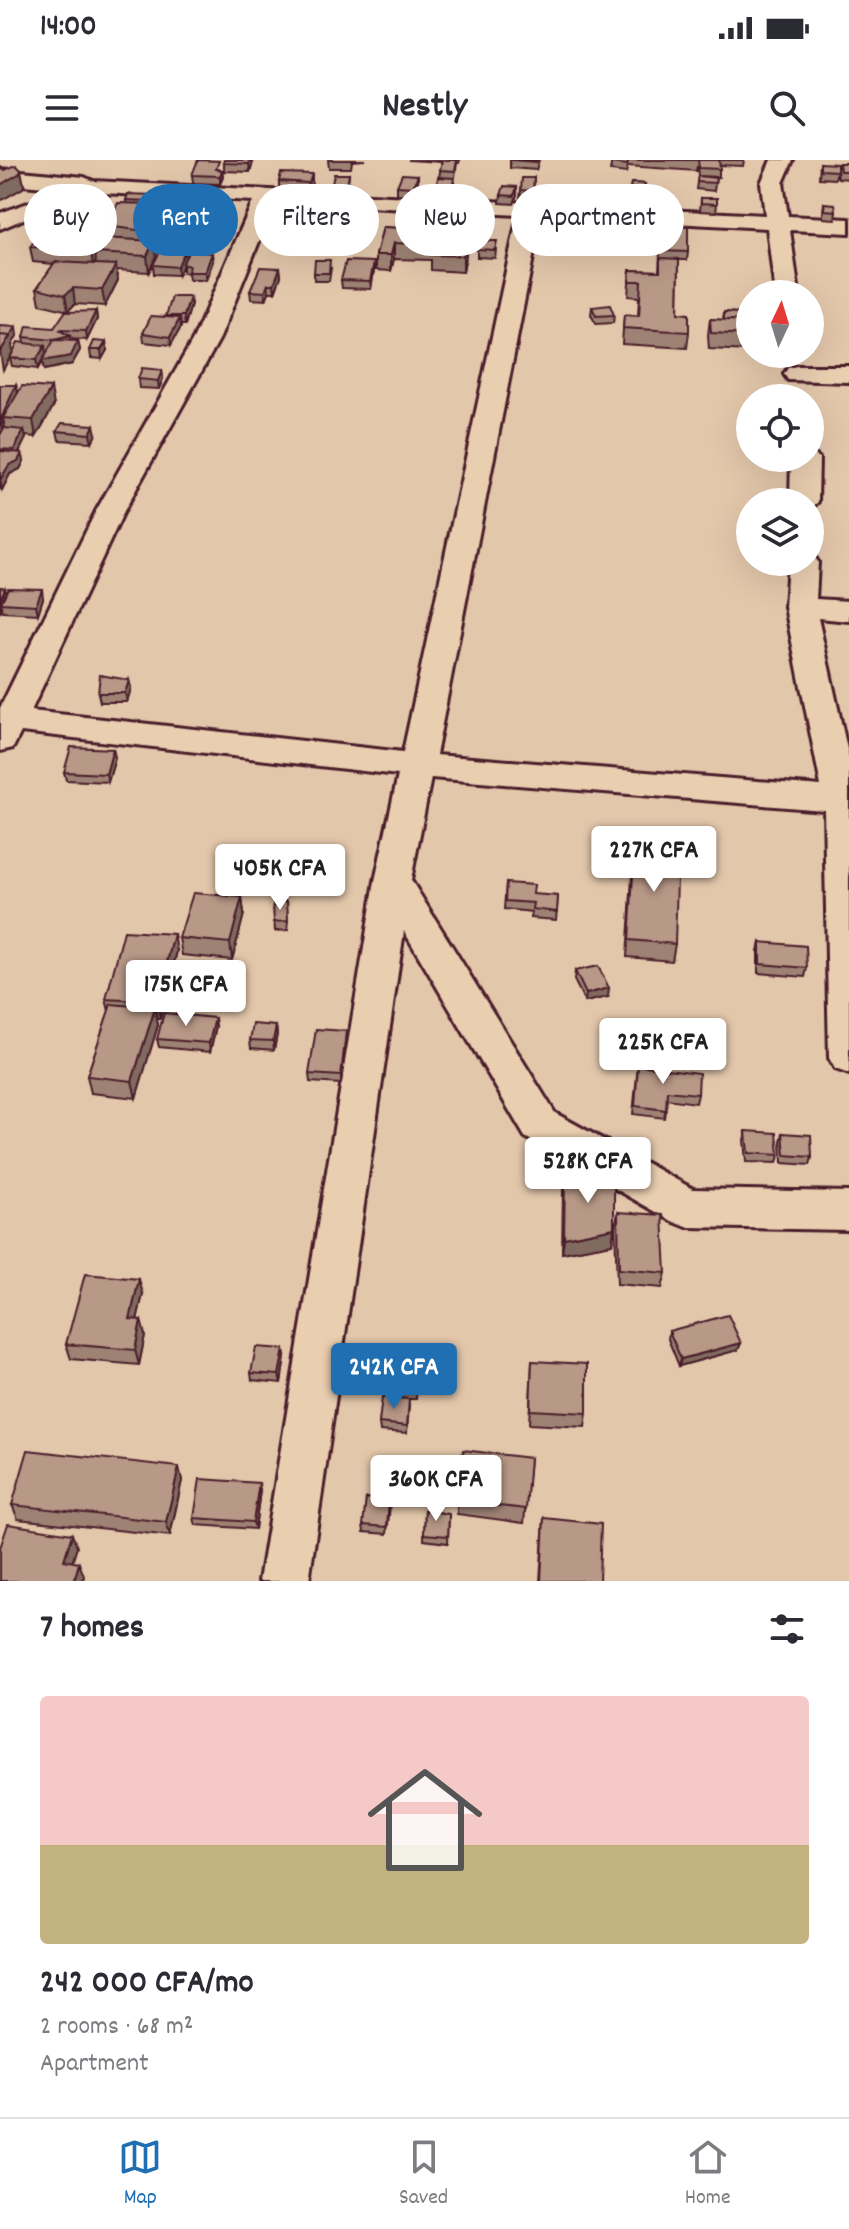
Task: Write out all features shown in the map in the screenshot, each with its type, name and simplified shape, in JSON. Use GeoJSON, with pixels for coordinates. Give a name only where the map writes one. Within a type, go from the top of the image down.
{"type":"FeatureCollection","features":[{"type":"Feature","properties":{"kind":"street"},"geometry":{"type":"LineString","coordinates":[[782,160],[772,183],[780,221],[786,280]]}},
{"type":"Feature","properties":{"kind":"street"},"geometry":{"type":"LineString","coordinates":[[0,176],[81,184]]}},
{"type":"Feature","properties":{"kind":"street"},"geometry":{"type":"LineString","coordinates":[[117,187],[254,195]]}},
{"type":"Feature","properties":{"kind":"street"},"geometry":{"type":"LineString","coordinates":[[379,202],[511,208]]}},
{"type":"Feature","properties":{"kind":"street"},"geometry":{"type":"LineString","coordinates":[[0,222],[24,211]]}},
{"type":"Feature","properties":{"kind":"street"},"geometry":{"type":"LineString","coordinates":[[684,216],[849,226]]}},
{"type":"Feature","properties":{"kind":"street"},"geometry":{"type":"LineString","coordinates":[[254,225],[207,338],[110,511],[3,727],[845,800]]}},
{"type":"Feature","properties":{"kind":"street"},"geometry":{"type":"LineString","coordinates":[[284,1581],[393,881],[521,256]]}},
{"type":"Feature","properties":{"kind":"street"},"geometry":{"type":"LineString","coordinates":[[800,375],[849,374]]}},
{"type":"Feature","properties":{"kind":"street"},"geometry":{"type":"LineString","coordinates":[[802,576],[800,607],[845,800],[849,1058]]}},
{"type":"Feature","properties":{"kind":"street"},"geometry":{"type":"LineString","coordinates":[[800,607],[849,611]]}},
{"type":"Feature","properties":{"kind":"street"},"geometry":{"type":"LineString","coordinates":[[393,881],[540,1125],[687,1208],[849,1211]]}},
{"type":"Feature","properties":{"kind":"building"},"geometry":{"type":"Polygon","coordinates":[[[198,160],[219,161],[216,169],[222,170],[220,176],[192,175],[198,160]]]}},
{"type":"Feature","properties":{"kind":"building"},"geometry":{"type":"Polygon","coordinates":[[[224,160],[250,160],[249,164],[223,163],[224,160]]]}},
{"type":"Feature","properties":{"kind":"building"},"geometry":{"type":"Polygon","coordinates":[[[442,160],[457,160],[455,171],[440,170],[442,160]]]}},
{"type":"Feature","properties":{"kind":"building"},"geometry":{"type":"Polygon","coordinates":[[[612,160],[629,160],[627,165],[611,163],[612,160]]]}},
{"type":"Feature","properties":{"kind":"building"},"geometry":{"type":"Polygon","coordinates":[[[698,160],[719,160],[720,169],[699,168],[698,160]]]}},
{"type":"Feature","properties":{"kind":"building"},"geometry":{"type":"Polygon","coordinates":[[[820,163],[837,164],[837,171],[820,170],[820,163]]]}},
{"type":"Feature","properties":{"kind":"building"},"geometry":{"type":"Polygon","coordinates":[[[839,163],[849,163],[849,171],[840,171],[839,163]]]}},
{"type":"Feature","properties":{"kind":"building"},"geometry":{"type":"Polygon","coordinates":[[[16,165],[20,173],[0,185],[0,169],[16,165]]]}},
{"type":"Feature","properties":{"kind":"building"},"geometry":{"type":"Polygon","coordinates":[[[281,173],[312,174],[309,183],[279,181],[281,173]]]}},
{"type":"Feature","properties":{"kind":"building"},"geometry":{"type":"Polygon","coordinates":[[[334,174],[349,174],[347,184],[332,184],[334,174]]]}},
{"type":"Feature","properties":{"kind":"building"},"geometry":{"type":"Polygon","coordinates":[[[402,174],[418,175],[414,184],[398,184],[402,174]]]}},
{"type":"Feature","properties":{"kind":"building"},"geometry":{"type":"Polygon","coordinates":[[[698,176],[716,178],[715,183],[697,182],[698,176]]]}},
{"type":"Feature","properties":{"kind":"building"},"geometry":{"type":"Polygon","coordinates":[[[438,177],[454,178],[453,184],[437,184],[438,177]]]}},
{"type":"Feature","properties":{"kind":"building"},"geometry":{"type":"Polygon","coordinates":[[[522,178],[534,178],[534,184],[522,184],[522,178]]]}},
{"type":"Feature","properties":{"kind":"building"},"geometry":{"type":"Polygon","coordinates":[[[504,186],[511,187],[511,196],[501,195],[504,186]]]}},
{"type":"Feature","properties":{"kind":"building"},"geometry":{"type":"Polygon","coordinates":[[[701,198],[717,198],[717,204],[701,203],[701,198]]]}},
{"type":"Feature","properties":{"kind":"building"},"geometry":{"type":"Polygon","coordinates":[[[133,203],[133,229],[117,227],[117,205],[133,203]]]}},
{"type":"Feature","properties":{"kind":"building"},"geometry":{"type":"Polygon","coordinates":[[[824,203],[835,204],[836,211],[825,210],[824,203]]]}},
{"type":"Feature","properties":{"kind":"building"},"geometry":{"type":"Polygon","coordinates":[[[383,227],[395,228],[391,255],[379,255],[383,227]]]}},
{"type":"Feature","properties":{"kind":"building"},"geometry":{"type":"Polygon","coordinates":[[[684,227],[688,227],[688,252],[684,252],[684,227]]]}},
{"type":"Feature","properties":{"kind":"building"},"geometry":{"type":"Polygon","coordinates":[[[117,239],[133,240],[133,255],[117,254],[117,239]]]}},
{"type":"Feature","properties":{"kind":"building"},"geometry":{"type":"Polygon","coordinates":[[[158,256],[182,256],[177,267],[153,265],[158,256]]]}},
{"type":"Feature","properties":{"kind":"building"},"geometry":{"type":"Polygon","coordinates":[[[186,256],[211,256],[205,272],[188,272],[189,266],[182,264],[186,256]]]}},
{"type":"Feature","properties":{"kind":"building"},"geometry":{"type":"Polygon","coordinates":[[[660,258],[679,259],[678,313],[689,314],[689,332],[623,328],[624,315],[639,316],[641,281],[629,281],[630,270],[660,271],[660,258]]]}},
{"type":"Feature","properties":{"kind":"building"},"geometry":{"type":"Polygon","coordinates":[[[315,260],[330,260],[329,273],[314,273],[315,260]]]}},
{"type":"Feature","properties":{"kind":"building"},"geometry":{"type":"Polygon","coordinates":[[[346,261],[374,262],[370,281],[341,280],[346,261]]]}},
{"type":"Feature","properties":{"kind":"building"},"geometry":{"type":"Polygon","coordinates":[[[55,262],[116,265],[102,290],[73,288],[65,295],[37,288],[55,262]]]}},
{"type":"Feature","properties":{"kind":"building"},"geometry":{"type":"Polygon","coordinates":[[[260,267],[280,268],[274,284],[268,284],[265,292],[250,291],[260,267]]]}},
{"type":"Feature","properties":{"kind":"building"},"geometry":{"type":"Polygon","coordinates":[[[172,297],[190,297],[184,316],[166,316],[172,297]]]}},
{"type":"Feature","properties":{"kind":"building"},"geometry":{"type":"Polygon","coordinates":[[[610,305],[614,315],[596,316],[592,307],[610,305]]]}},
{"type":"Feature","properties":{"kind":"building"},"geometry":{"type":"Polygon","coordinates":[[[96,311],[86,331],[59,330],[70,336],[54,340],[24,337],[27,326],[54,328],[65,312],[96,311]]]}},
{"type":"Feature","properties":{"kind":"building"},"geometry":{"type":"Polygon","coordinates":[[[724,312],[736,313],[736,320],[724,320],[724,312]]]}},
{"type":"Feature","properties":{"kind":"building"},"geometry":{"type":"Polygon","coordinates":[[[151,316],[180,318],[170,337],[143,333],[151,316]]]}},
{"type":"Feature","properties":{"kind":"building"},"geometry":{"type":"Polygon","coordinates":[[[710,319],[736,320],[736,334],[711,333],[710,319]]]}},
{"type":"Feature","properties":{"kind":"building"},"geometry":{"type":"Polygon","coordinates":[[[0,326],[16,327],[10,337],[0,335],[0,326]]]}},
{"type":"Feature","properties":{"kind":"building"},"geometry":{"type":"Polygon","coordinates":[[[0,335],[10,336],[0,352],[0,335]]]}},
{"type":"Feature","properties":{"kind":"building"},"geometry":{"type":"Polygon","coordinates":[[[54,340],[78,341],[71,356],[42,361],[54,340]]]}},
{"type":"Feature","properties":{"kind":"building"},"geometry":{"type":"Polygon","coordinates":[[[94,341],[106,342],[101,350],[90,350],[94,341]]]}},
{"type":"Feature","properties":{"kind":"building"},"geometry":{"type":"Polygon","coordinates":[[[18,342],[45,346],[36,360],[10,358],[18,342]]]}},
{"type":"Feature","properties":{"kind":"building"},"geometry":{"type":"Polygon","coordinates":[[[142,368],[162,370],[158,381],[138,379],[142,368]]]}},
{"type":"Feature","properties":{"kind":"building"},"geometry":{"type":"Polygon","coordinates":[[[0,385],[16,385],[1,419],[0,419],[0,385]]]}},
{"type":"Feature","properties":{"kind":"building"},"geometry":{"type":"Polygon","coordinates":[[[22,386],[51,388],[33,420],[3,418],[22,386]]]}},
{"type":"Feature","properties":{"kind":"building"},"geometry":{"type":"Polygon","coordinates":[[[62,423],[94,425],[90,434],[57,431],[62,423]]]}},
{"type":"Feature","properties":{"kind":"building"},"geometry":{"type":"Polygon","coordinates":[[[4,428],[24,430],[14,450],[0,449],[0,435],[4,428]]]}},
{"type":"Feature","properties":{"kind":"building"},"geometry":{"type":"Polygon","coordinates":[[[0,451],[22,453],[18,461],[9,465],[0,480],[0,451]]]}},
{"type":"Feature","properties":{"kind":"building"},"geometry":{"type":"Polygon","coordinates":[[[8,588],[42,589],[36,605],[1,603],[8,588]]]}},
{"type":"Feature","properties":{"kind":"building"},"geometry":{"type":"Polygon","coordinates":[[[100,675],[129,680],[125,693],[98,693],[100,675]]]}},
{"type":"Feature","properties":{"kind":"building"},"geometry":{"type":"Polygon","coordinates":[[[71,747],[113,749],[106,774],[64,772],[71,747]]]}},
{"type":"Feature","properties":{"kind":"building"},"geometry":{"type":"Polygon","coordinates":[[[635,843],[678,847],[675,944],[629,940],[635,843]]]}},
{"type":"Feature","properties":{"kind":"building"},"geometry":{"type":"Polygon","coordinates":[[[506,883],[534,885],[533,894],[558,896],[557,912],[532,909],[533,903],[505,901],[506,883]]]}},
{"type":"Feature","properties":{"kind":"building"},"geometry":{"type":"Polygon","coordinates":[[[193,893],[242,897],[230,943],[179,938],[193,893]]]}},
{"type":"Feature","properties":{"kind":"building"},"geometry":{"type":"Polygon","coordinates":[[[287,901],[288,921],[274,922],[273,902],[287,901]]]}},
{"type":"Feature","properties":{"kind":"building"},"geometry":{"type":"Polygon","coordinates":[[[124,931],[174,934],[157,1002],[106,999],[124,931]]]}},
{"type":"Feature","properties":{"kind":"building"},"geometry":{"type":"Polygon","coordinates":[[[760,942],[806,946],[807,968],[760,964],[760,942]]]}},
{"type":"Feature","properties":{"kind":"building"},"geometry":{"type":"Polygon","coordinates":[[[598,966],[609,988],[586,994],[575,971],[598,966]]]}},
{"type":"Feature","properties":{"kind":"building"},"geometry":{"type":"Polygon","coordinates":[[[111,1004],[155,1008],[132,1081],[87,1076],[111,1004]]]}},
{"type":"Feature","properties":{"kind":"building"},"geometry":{"type":"Polygon","coordinates":[[[164,1013],[215,1018],[209,1043],[157,1039],[164,1013]]]}},
{"type":"Feature","properties":{"kind":"building"},"geometry":{"type":"Polygon","coordinates":[[[253,1024],[276,1026],[273,1041],[250,1040],[253,1024]]]}},
{"type":"Feature","properties":{"kind":"building"},"geometry":{"type":"Polygon","coordinates":[[[316,1029],[346,1031],[341,1076],[309,1074],[316,1029]]]}},
{"type":"Feature","properties":{"kind":"building"},"geometry":{"type":"Polygon","coordinates":[[[638,1065],[699,1073],[698,1094],[667,1091],[666,1110],[635,1106],[638,1065]]]}},
{"type":"Feature","properties":{"kind":"building"},"geometry":{"type":"Polygon","coordinates":[[[746,1131],[777,1133],[779,1155],[748,1153],[746,1131]]]}},
{"type":"Feature","properties":{"kind":"building"},"geometry":{"type":"Polygon","coordinates":[[[783,1133],[811,1135],[812,1157],[785,1155],[783,1133]]]}},
{"type":"Feature","properties":{"kind":"building"},"geometry":{"type":"Polygon","coordinates":[[[565,1174],[614,1178],[614,1228],[564,1238],[565,1174]]]}},
{"type":"Feature","properties":{"kind":"building"},"geometry":{"type":"Polygon","coordinates":[[[618,1212],[663,1215],[666,1273],[619,1269],[618,1212]]]}},
{"type":"Feature","properties":{"kind":"building"},"geometry":{"type":"Polygon","coordinates":[[[85,1274],[139,1279],[130,1319],[141,1320],[135,1350],[66,1344],[85,1274]]]}},
{"type":"Feature","properties":{"kind":"building"},"geometry":{"type":"Polygon","coordinates":[[[728,1315],[741,1343],[681,1359],[669,1331],[728,1315]]]}},
{"type":"Feature","properties":{"kind":"building"},"geometry":{"type":"Polygon","coordinates":[[[256,1347],[284,1349],[279,1375],[251,1373],[256,1347]]]}},
{"type":"Feature","properties":{"kind":"building"},"geometry":{"type":"Polygon","coordinates":[[[387,1360],[418,1362],[416,1391],[385,1390],[387,1360]]]}},
{"type":"Feature","properties":{"kind":"building"},"geometry":{"type":"Polygon","coordinates":[[[532,1361],[587,1364],[587,1413],[530,1410],[532,1361]]]}},
{"type":"Feature","properties":{"kind":"building"},"geometry":{"type":"Polygon","coordinates":[[[382,1397],[409,1399],[407,1426],[379,1423],[382,1397]]]}},
{"type":"Feature","properties":{"kind":"building"},"geometry":{"type":"Polygon","coordinates":[[[28,1450],[179,1467],[166,1522],[12,1505],[28,1450]]]}},
{"type":"Feature","properties":{"kind":"building"},"geometry":{"type":"Polygon","coordinates":[[[463,1450],[530,1458],[526,1509],[457,1501],[463,1450]]]}},
{"type":"Feature","properties":{"kind":"building"},"geometry":{"type":"Polygon","coordinates":[[[200,1479],[259,1483],[253,1522],[194,1518],[200,1479]]]}},
{"type":"Feature","properties":{"kind":"building"},"geometry":{"type":"Polygon","coordinates":[[[366,1498],[389,1499],[387,1527],[363,1525],[366,1498]]]}},
{"type":"Feature","properties":{"kind":"building"},"geometry":{"type":"Polygon","coordinates":[[[425,1510],[449,1514],[448,1536],[424,1534],[425,1510]]]}},
{"type":"Feature","properties":{"kind":"building"},"geometry":{"type":"Polygon","coordinates":[[[544,1518],[601,1524],[599,1581],[541,1581],[544,1518]]]}},
{"type":"Feature","properties":{"kind":"building"},"geometry":{"type":"Polygon","coordinates":[[[8,1524],[72,1534],[64,1560],[79,1563],[74,1581],[0,1581],[0,1548],[8,1524]]]}}]}
